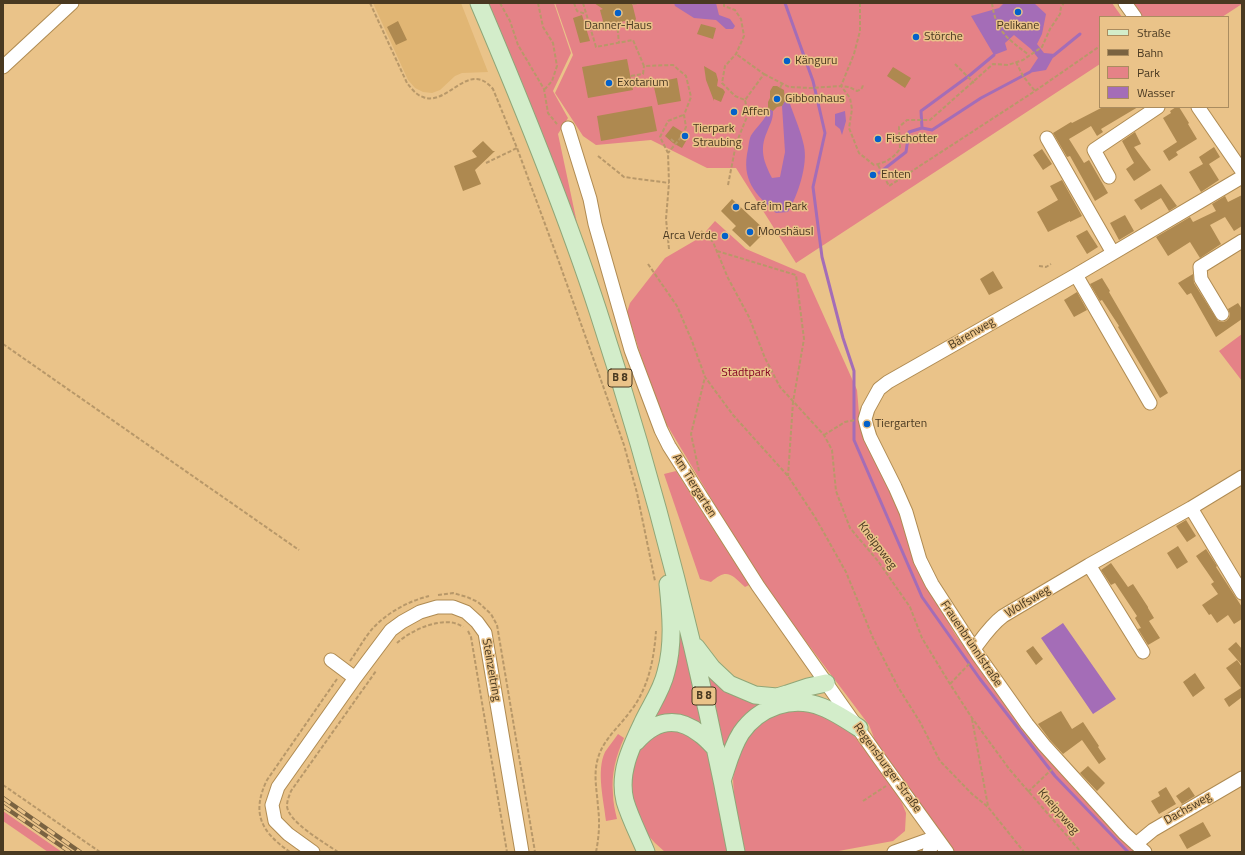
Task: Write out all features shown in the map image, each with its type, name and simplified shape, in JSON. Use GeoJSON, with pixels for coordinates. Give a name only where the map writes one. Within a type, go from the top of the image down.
{"type":"FeatureCollection","features":[{"type":"Feature","properties":{"kind":"main road","name":"B 8"},"geometry":{"type":"LineString","coordinates":[[478,3],[506,66],[570,229],[598,309],[646,464],[692,642],[716,749],[736,852]]}},
{"type":"Feature","properties":{"kind":"main road"},"geometry":{"type":"LineString","coordinates":[[646,852],[629,812],[623,788],[625,766],[631,748],[661,687],[666,672],[669,655],[671,614],[662,530]]}},
{"type":"Feature","properties":{"kind":"main road"},"geometry":{"type":"LineString","coordinates":[[692,642],[712,668],[724,680],[729,684],[755,695],[777,697],[826,683]]}},
{"type":"Feature","properties":{"kind":"main road"},"geometry":{"type":"LineString","coordinates":[[812,704],[826,683]]}},
{"type":"Feature","properties":{"kind":"main road"},"geometry":{"type":"LineString","coordinates":[[722,778],[733,749],[741,734],[751,721],[759,714],[770,708],[791,703],[812,704],[838,715],[859,728]]}},
{"type":"Feature","properties":{"kind":"main road"},"geometry":{"type":"LineString","coordinates":[[631,748],[643,734],[649,730],[663,723],[673,722],[690,727],[701,734],[716,749]]}},
{"type":"Feature","properties":{"kind":"street"},"geometry":{"type":"LineString","coordinates":[[3,66],[72,3]]}},
{"type":"Feature","properties":{"kind":"street"},"geometry":{"type":"LineString","coordinates":[[1125,3],[1134,16]]}},
{"type":"Feature","properties":{"kind":"street"},"geometry":{"type":"LineString","coordinates":[[1109,176],[1094,150],[1157,108]]}},
{"type":"Feature","properties":{"kind":"street"},"geometry":{"type":"LineString","coordinates":[[1199,108],[1242,171]]}},
{"type":"Feature","properties":{"kind":"street","name":"Am Tiergarten"},"geometry":{"type":"LineString","coordinates":[[568,128],[590,199],[595,224],[632,350],[661,430],[669,446],[758,586],[826,683]]}},
{"type":"Feature","properties":{"kind":"street"},"geometry":{"type":"LineString","coordinates":[[1047,138],[1113,253]]}},
{"type":"Feature","properties":{"kind":"street","name":"Bärenweg"},"geometry":{"type":"LineString","coordinates":[[872,399],[878,390],[888,382],[1076,275],[1242,177]]}},
{"type":"Feature","properties":{"kind":"street"},"geometry":{"type":"LineString","coordinates":[[1222,314],[1202,279],[1200,267],[1242,241]]}},
{"type":"Feature","properties":{"kind":"street"},"geometry":{"type":"LineString","coordinates":[[1076,275],[1150,403]]}},
{"type":"Feature","properties":{"kind":"street","name":"Frauenbrünnlstraße"},"geometry":{"type":"LineString","coordinates":[[872,399],[865,419],[870,437],[906,512],[920,560],[946,608],[1000,688],[1044,745],[1124,833],[1141,848]]}},
{"type":"Feature","properties":{"kind":"street","name":"Wolfsweg"},"geometry":{"type":"LineString","coordinates":[[974,649],[985,633],[1003,616],[1090,564],[1242,478]]}},
{"type":"Feature","properties":{"kind":"street"},"geometry":{"type":"LineString","coordinates":[[1191,508],[1242,593]]}},
{"type":"Feature","properties":{"kind":"street"},"geometry":{"type":"LineString","coordinates":[[1090,564],[1143,652]]}},
{"type":"Feature","properties":{"kind":"street","name":"Steinzeitring"},"geometry":{"type":"LineString","coordinates":[[313,852],[288,834],[275,821],[272,805],[278,787],[391,630],[420,612],[437,607],[453,607],[466,612],[478,622],[485,633],[522,852]]}},
{"type":"Feature","properties":{"kind":"street"},"geometry":{"type":"LineString","coordinates":[[331,660],[355,678]]}},
{"type":"Feature","properties":{"kind":"street","name":"Regensburger Straße"},"geometry":{"type":"LineString","coordinates":[[826,683],[947,852]]}},
{"type":"Feature","properties":{"kind":"street","name":"Dachsweg"},"geometry":{"type":"LineString","coordinates":[[1141,848],[1153,830],[1242,778]]}},
{"type":"Feature","properties":{"kind":"street"},"geometry":{"type":"LineString","coordinates":[[894,852],[936,837]]}},
{"type":"Feature","properties":{"kind":"street"},"geometry":{"type":"LineString","coordinates":[[929,852],[936,837]]}},
{"type":"Feature","properties":{"kind":"path"},"geometry":{"type":"LineString","coordinates":[[370,3],[407,83],[415,92],[423,97],[431,98],[441,96],[465,81],[482,80],[489,84],[493,89],[517,148],[559,262],[624,445],[638,500],[656,588]]}},
{"type":"Feature","properties":{"kind":"path"},"geometry":{"type":"LineString","coordinates":[[500,3],[510,22],[518,45],[544,89],[548,113],[556,124],[568,128]]}},
{"type":"Feature","properties":{"kind":"path"},"geometry":{"type":"LineString","coordinates":[[538,3],[543,27],[553,43],[557,66],[552,81],[544,89]]}},
{"type":"Feature","properties":{"kind":"path"},"geometry":{"type":"LineString","coordinates":[[574,3],[577,11],[586,14]]}},
{"type":"Feature","properties":{"kind":"path"},"geometry":{"type":"LineString","coordinates":[[582,3],[596,47],[633,40],[644,66],[643,74],[631,76]]}},
{"type":"Feature","properties":{"kind":"path"},"geometry":{"type":"LineString","coordinates":[[633,4],[638,3]]}},
{"type":"Feature","properties":{"kind":"path"},"geometry":{"type":"LineString","coordinates":[[724,3],[724,6],[735,10],[741,19],[744,36],[736,54],[725,66],[722,83],[735,96],[745,100]]}},
{"type":"Feature","properties":{"kind":"path"},"geometry":{"type":"LineString","coordinates":[[841,86],[854,54],[860,31],[860,3]]}},
{"type":"Feature","properties":{"kind":"path"},"geometry":{"type":"LineString","coordinates":[[992,3],[994,17],[1003,34],[1028,55]]}},
{"type":"Feature","properties":{"kind":"path"},"geometry":{"type":"LineString","coordinates":[[1058,3],[1061,7]]}},
{"type":"Feature","properties":{"kind":"path"},"geometry":{"type":"LineString","coordinates":[[841,86],[850,98],[852,109],[849,128],[859,153],[874,165],[878,164],[891,159],[900,149],[899,127],[907,120],[930,120],[974,83],[993,64],[1008,65],[1023,60],[1028,55],[1042,47],[1050,29],[1060,14],[1061,7],[1064,3]]}},
{"type":"Feature","properties":{"kind":"path"},"geometry":{"type":"LineString","coordinates":[[617,23],[619,43]]}},
{"type":"Feature","properties":{"kind":"path"},"geometry":{"type":"LineString","coordinates":[[878,164],[890,186],[1035,91],[1099,47]]}},
{"type":"Feature","properties":{"kind":"path"},"geometry":{"type":"LineString","coordinates":[[736,54],[764,74],[789,87],[811,88],[841,86],[849,87],[857,91],[861,90],[863,84]]}},
{"type":"Feature","properties":{"kind":"path"},"geometry":{"type":"LineString","coordinates":[[1016,62],[1023,76],[1035,91]]}},
{"type":"Feature","properties":{"kind":"path"},"geometry":{"type":"LineString","coordinates":[[955,64],[974,83]]}},
{"type":"Feature","properties":{"kind":"path"},"geometry":{"type":"LineString","coordinates":[[644,66],[673,65],[686,76],[691,97],[684,114],[686,126],[682,136],[668,153]]}},
{"type":"Feature","properties":{"kind":"path"},"geometry":{"type":"LineString","coordinates":[[728,186],[736,144],[748,114],[745,100],[764,74]]}},
{"type":"Feature","properties":{"kind":"path"},"geometry":{"type":"LineString","coordinates":[[780,88],[782,84]]}},
{"type":"Feature","properties":{"kind":"path"},"geometry":{"type":"LineString","coordinates":[[669,249],[666,220],[669,183],[668,153],[660,137],[668,121],[684,114]]}},
{"type":"Feature","properties":{"kind":"path"},"geometry":{"type":"LineString","coordinates":[[671,139],[676,144]]}},
{"type":"Feature","properties":{"kind":"path"},"geometry":{"type":"LineString","coordinates":[[486,163],[517,148]]}},
{"type":"Feature","properties":{"kind":"path"},"geometry":{"type":"LineString","coordinates":[[598,156],[624,177],[669,183]]}},
{"type":"Feature","properties":{"kind":"path","name":"Kneippweg"},"geometry":{"type":"LineString","coordinates":[[701,231],[713,242],[728,278],[749,317],[780,387],[824,435],[832,450],[836,491],[850,528],[878,561],[910,607],[922,638],[972,718],[1010,770],[1081,852]]}},
{"type":"Feature","properties":{"kind":"path"},"geometry":{"type":"LineString","coordinates":[[717,251],[796,275],[804,338],[793,402],[788,476]]}},
{"type":"Feature","properties":{"kind":"path"},"geometry":{"type":"LineString","coordinates":[[648,264],[677,306],[705,377],[733,414],[788,476],[814,517],[846,572],[873,638],[898,687],[920,722],[940,761],[972,794],[988,807],[1024,852]]}},
{"type":"Feature","properties":{"kind":"path"},"geometry":{"type":"LineString","coordinates":[[1039,266],[1046,267],[1051,264]]}},
{"type":"Feature","properties":{"kind":"path"},"geometry":{"type":"LineString","coordinates":[[3,344],[299,550]]}},
{"type":"Feature","properties":{"kind":"path"},"geometry":{"type":"LineString","coordinates":[[698,492],[702,483],[691,434],[705,377]]}},
{"type":"Feature","properties":{"kind":"path"},"geometry":{"type":"LineString","coordinates":[[824,435],[845,422]]}},
{"type":"Feature","properties":{"kind":"path"},"geometry":{"type":"LineString","coordinates":[[290,852],[277,843],[267,832],[261,821],[259,806],[261,791],[267,780],[373,628],[383,618],[410,602],[438,594],[453,593],[468,597],[478,602],[491,614],[497,625],[535,852]]}},
{"type":"Feature","properties":{"kind":"path"},"geometry":{"type":"LineString","coordinates":[[394,646],[403,637],[414,630],[431,624],[455,622],[462,625],[468,631],[471,637],[507,852]]}},
{"type":"Feature","properties":{"kind":"path"},"geometry":{"type":"LineString","coordinates":[[596,852],[599,837],[598,805],[595,779],[598,758],[607,740],[630,712],[641,694],[653,662],[657,628]]}},
{"type":"Feature","properties":{"kind":"path"},"geometry":{"type":"LineString","coordinates":[[950,684],[965,669]]}},
{"type":"Feature","properties":{"kind":"path"},"geometry":{"type":"LineString","coordinates":[[338,852],[298,824],[292,818],[288,812],[288,798],[291,791],[376,671]]}},
{"type":"Feature","properties":{"kind":"path"},"geometry":{"type":"LineString","coordinates":[[972,718],[988,807]]}},
{"type":"Feature","properties":{"kind":"path"},"geometry":{"type":"LineString","coordinates":[[1028,792],[1046,774]]}},
{"type":"Feature","properties":{"kind":"path"},"geometry":{"type":"LineString","coordinates":[[864,801],[895,780]]}},
{"type":"Feature","properties":{"kind":"path"},"geometry":{"type":"LineString","coordinates":[[3,785],[100,852]]}},
{"type":"Feature","properties":{"kind":"shaded area"},"geometry":{"type":"Polygon","coordinates":[[[373,3],[461,3],[488,72],[462,73],[455,76],[440,90],[432,93],[423,92],[415,88],[408,80],[373,3]]]}},
{"type":"Feature","properties":{"kind":"green space"},"geometry":{"type":"Polygon","coordinates":[[[488,3],[554,3],[571,53],[553,91],[568,118],[558,134],[577,223],[547,146],[488,3]]]}},
{"type":"Feature","properties":{"kind":"green space"},"geometry":{"type":"Polygon","coordinates":[[[555,3],[1112,3],[1121,16],[1099,16],[1099,65],[796,263],[736,168],[707,168],[651,140],[596,145],[583,136],[555,93],[573,55],[555,3]]]}},
{"type":"Feature","properties":{"kind":"green space"},"geometry":{"type":"Polygon","coordinates":[[[1133,3],[1242,3],[1224,16],[1142,16],[1133,3]]]}},
{"type":"Feature","properties":{"kind":"green space","name":"Stadtpark"},"geometry":{"type":"Polygon","coordinates":[[[715,221],[746,249],[805,274],[857,390],[860,425],[890,488],[922,577],[955,634],[999,695],[1138,852],[955,852],[876,743],[869,725],[757,575],[658,410],[627,312],[630,303],[665,258],[701,237],[715,221]]]}},
{"type":"Feature","properties":{"kind":"green space"},"geometry":{"type":"Polygon","coordinates":[[[1242,334],[1242,381],[1219,351],[1242,334]]]}},
{"type":"Feature","properties":{"kind":"green space"},"geometry":{"type":"Polygon","coordinates":[[[676,471],[749,585],[745,587],[729,574],[721,575],[711,582],[700,579],[664,474],[676,471]]]}},
{"type":"Feature","properties":{"kind":"green space"},"geometry":{"type":"Polygon","coordinates":[[[678,629],[681,631],[703,726],[652,718],[678,629]]]}},
{"type":"Feature","properties":{"kind":"green space"},"geometry":{"type":"Polygon","coordinates":[[[709,677],[715,682],[764,703],[734,734],[723,750],[707,678],[709,677]]]}},
{"type":"Feature","properties":{"kind":"green space"},"geometry":{"type":"Polygon","coordinates":[[[810,709],[847,729],[856,738],[895,791],[902,803],[906,813],[905,831],[893,841],[833,852],[745,852],[734,796],[733,779],[735,763],[740,747],[757,723],[782,710],[810,709]]]}},
{"type":"Feature","properties":{"kind":"green space"},"geometry":{"type":"Polygon","coordinates":[[[685,730],[707,749],[711,760],[729,852],[665,852],[645,832],[629,794],[634,755],[654,732],[685,730]]]}},
{"type":"Feature","properties":{"kind":"green space"},"geometry":{"type":"Polygon","coordinates":[[[618,734],[624,738],[616,758],[613,772],[613,800],[617,819],[606,821],[601,786],[602,760],[605,752],[618,734]]]}},
{"type":"Feature","properties":{"kind":"green space"},"geometry":{"type":"Polygon","coordinates":[[[3,811],[62,852],[48,852],[3,821],[3,811]]]}},
{"type":"Feature","properties":{"kind":"water"},"geometry":{"type":"Polygon","coordinates":[[[674,3],[716,3],[719,15],[730,19],[735,26],[733,29],[726,29],[716,20],[694,18],[675,6],[674,3]]]}},
{"type":"Feature","properties":{"kind":"water"},"geometry":{"type":"Polygon","coordinates":[[[1004,3],[1034,3],[1046,14],[1042,34],[1037,44],[1044,53],[1055,54],[1046,70],[1028,73],[1038,58],[1031,49],[1014,35],[1005,43],[1007,50],[994,55],[971,16],[999,8],[1004,3]]]}},
{"type":"Feature","properties":{"kind":"water"},"geometry":{"type":"Polygon","coordinates":[[[785,101],[789,101],[801,135],[804,146],[805,162],[799,189],[788,212],[776,213],[756,193],[752,186],[748,178],[746,160],[750,137],[764,119],[768,108],[773,111],[773,114],[763,145],[764,156],[772,178],[780,177],[785,152],[782,106],[785,101]]]}},
{"type":"Feature","properties":{"kind":"water"},"geometry":{"type":"Polygon","coordinates":[[[845,111],[846,121],[842,135],[840,129],[835,125],[835,114],[845,111]]]}},
{"type":"Feature","properties":{"kind":"water"},"geometry":{"type":"Polygon","coordinates":[[[1063,623],[1116,699],[1093,714],[1041,638],[1063,623]]]}},
{"type":"Feature","properties":{"kind":"building","name":"Danner-Haus"},"geometry":{"type":"Polygon","coordinates":[[[594,3],[632,3],[636,19],[632,26],[625,21],[610,25],[606,31],[599,27],[603,21],[600,10],[603,9],[594,3]]]}},
{"type":"Feature","properties":{"kind":"building"},"geometry":{"type":"Polygon","coordinates":[[[582,15],[590,41],[580,43],[573,18],[582,15]]]}},
{"type":"Feature","properties":{"kind":"building"},"geometry":{"type":"Polygon","coordinates":[[[398,21],[407,40],[396,45],[387,27],[398,21]]]}},
{"type":"Feature","properties":{"kind":"building"},"geometry":{"type":"Polygon","coordinates":[[[701,24],[716,28],[713,39],[697,34],[701,24]]]}},
{"type":"Feature","properties":{"kind":"building","name":"Exotarium"},"geometry":{"type":"Polygon","coordinates":[[[627,59],[633,90],[588,98],[582,67],[627,59]]]}},
{"type":"Feature","properties":{"kind":"building"},"geometry":{"type":"Polygon","coordinates":[[[704,66],[716,73],[718,80],[717,86],[725,92],[721,102],[714,99],[714,101],[706,80],[704,66]]]}},
{"type":"Feature","properties":{"kind":"building"},"geometry":{"type":"Polygon","coordinates":[[[893,67],[911,78],[905,88],[887,76],[893,67]]]}},
{"type":"Feature","properties":{"kind":"building"},"geometry":{"type":"Polygon","coordinates":[[[677,78],[681,101],[658,105],[653,83],[677,78]]]}},
{"type":"Feature","properties":{"kind":"building","name":"Gibbonhaus"},"geometry":{"type":"Polygon","coordinates":[[[773,86],[777,86],[784,90],[785,101],[782,106],[777,107],[773,111],[768,108],[768,102],[770,98],[770,91],[773,86]]]}},
{"type":"Feature","properties":{"kind":"building"},"geometry":{"type":"Polygon","coordinates":[[[652,106],[657,131],[601,141],[597,116],[652,106]]]}},
{"type":"Feature","properties":{"kind":"building"},"geometry":{"type":"Polygon","coordinates":[[[1101,108],[1136,108],[1101,129],[1103,132],[1097,136],[1091,126],[1069,139],[1084,163],[1089,160],[1108,193],[1095,201],[1070,156],[1067,157],[1053,133],[1071,122],[1072,123],[1101,108]]]}},
{"type":"Feature","properties":{"kind":"building"},"geometry":{"type":"Polygon","coordinates":[[[1174,108],[1180,108],[1197,139],[1176,152],[1178,155],[1169,161],[1163,151],[1177,142],[1163,118],[1171,113],[1170,111],[1174,108]]]}},
{"type":"Feature","properties":{"kind":"building"},"geometry":{"type":"Polygon","coordinates":[[[673,126],[689,136],[682,148],[665,136],[673,126]]]}},
{"type":"Feature","properties":{"kind":"building"},"geometry":{"type":"Polygon","coordinates":[[[1135,132],[1141,144],[1134,147],[1151,170],[1134,181],[1126,169],[1134,163],[1122,141],[1135,132]]]}},
{"type":"Feature","properties":{"kind":"building"},"geometry":{"type":"Polygon","coordinates":[[[483,141],[493,151],[495,151],[475,170],[481,184],[463,191],[454,166],[477,157],[472,151],[483,141]]]}},
{"type":"Feature","properties":{"kind":"building"},"geometry":{"type":"Polygon","coordinates":[[[1214,147],[1220,157],[1209,164],[1219,180],[1201,192],[1189,172],[1203,164],[1199,157],[1214,147]]]}},
{"type":"Feature","properties":{"kind":"building"},"geometry":{"type":"Polygon","coordinates":[[[1042,149],[1052,164],[1043,170],[1033,155],[1042,149]]]}},
{"type":"Feature","properties":{"kind":"building"},"geometry":{"type":"Polygon","coordinates":[[[1062,180],[1082,216],[1048,232],[1037,212],[1058,200],[1050,186],[1062,180]]]}},
{"type":"Feature","properties":{"kind":"building"},"geometry":{"type":"Polygon","coordinates":[[[1161,184],[1177,206],[1169,211],[1161,198],[1141,210],[1134,200],[1161,184]]]}},
{"type":"Feature","properties":{"kind":"building"},"geometry":{"type":"Polygon","coordinates":[[[1242,195],[1242,226],[1234,231],[1225,217],[1210,225],[1221,244],[1200,258],[1190,242],[1168,256],[1156,237],[1190,217],[1193,222],[1216,211],[1212,204],[1225,196],[1228,202],[1242,195]]]}},
{"type":"Feature","properties":{"kind":"building"},"geometry":{"type":"Polygon","coordinates":[[[732,199],[766,231],[750,247],[732,230],[736,226],[721,211],[732,199]]]}},
{"type":"Feature","properties":{"kind":"building"},"geometry":{"type":"Polygon","coordinates":[[[1125,215],[1134,231],[1119,240],[1110,223],[1125,215]]]}},
{"type":"Feature","properties":{"kind":"building"},"geometry":{"type":"Polygon","coordinates":[[[1087,230],[1098,247],[1087,254],[1076,236],[1087,230]]]}},
{"type":"Feature","properties":{"kind":"building"},"geometry":{"type":"Polygon","coordinates":[[[993,271],[1003,288],[989,295],[980,279],[993,271]]]}},
{"type":"Feature","properties":{"kind":"building"},"geometry":{"type":"Polygon","coordinates":[[[1193,274],[1194,283],[1218,321],[1226,321],[1230,314],[1228,309],[1238,303],[1242,309],[1242,319],[1216,337],[1191,293],[1187,295],[1178,283],[1193,274]]]}},
{"type":"Feature","properties":{"kind":"building"},"geometry":{"type":"Polygon","coordinates":[[[1102,278],[1168,393],[1160,398],[1118,327],[1119,326],[1102,300],[1100,301],[1090,284],[1102,278]]]}},
{"type":"Feature","properties":{"kind":"building"},"geometry":{"type":"Polygon","coordinates":[[[1077,292],[1087,310],[1074,317],[1064,300],[1077,292]]]}},
{"type":"Feature","properties":{"kind":"building"},"geometry":{"type":"Polygon","coordinates":[[[1186,520],[1196,536],[1187,542],[1176,526],[1186,520]]]}},
{"type":"Feature","properties":{"kind":"building"},"geometry":{"type":"Polygon","coordinates":[[[1178,546],[1188,562],[1177,569],[1167,553],[1178,546]]]}},
{"type":"Feature","properties":{"kind":"building"},"geometry":{"type":"Polygon","coordinates":[[[1206,549],[1242,607],[1242,619],[1234,624],[1228,615],[1217,623],[1202,605],[1218,594],[1211,584],[1214,582],[1196,556],[1206,549]]]}},
{"type":"Feature","properties":{"kind":"building"},"geometry":{"type":"Polygon","coordinates":[[[1111,563],[1128,587],[1133,584],[1154,618],[1149,621],[1160,638],[1148,645],[1138,629],[1141,628],[1135,618],[1137,616],[1115,583],[1111,585],[1101,570],[1111,563]]]}},
{"type":"Feature","properties":{"kind":"building"},"geometry":{"type":"Polygon","coordinates":[[[1236,642],[1242,649],[1242,665],[1228,649],[1236,642]]]}},
{"type":"Feature","properties":{"kind":"building"},"geometry":{"type":"Polygon","coordinates":[[[1033,646],[1043,659],[1036,665],[1026,651],[1033,646]]]}},
{"type":"Feature","properties":{"kind":"building"},"geometry":{"type":"Polygon","coordinates":[[[1237,660],[1242,667],[1242,697],[1229,707],[1224,699],[1241,688],[1226,668],[1237,660]]]}},
{"type":"Feature","properties":{"kind":"building"},"geometry":{"type":"Polygon","coordinates":[[[1195,673],[1205,688],[1193,697],[1183,682],[1195,673]]]}},
{"type":"Feature","properties":{"kind":"building"},"geometry":{"type":"Polygon","coordinates":[[[1061,711],[1072,729],[1083,722],[1106,759],[1099,764],[1082,740],[1063,754],[1038,724],[1061,711]]]}},
{"type":"Feature","properties":{"kind":"building"},"geometry":{"type":"Polygon","coordinates":[[[1088,766],[1105,783],[1097,791],[1080,773],[1088,766]]]}},
{"type":"Feature","properties":{"kind":"building"},"geometry":{"type":"Polygon","coordinates":[[[1166,787],[1176,804],[1159,814],[1151,801],[1160,796],[1158,792],[1166,787]]]}},
{"type":"Feature","properties":{"kind":"building"},"geometry":{"type":"Polygon","coordinates":[[[1189,787],[1195,796],[1182,804],[1176,796],[1189,787]]]}},
{"type":"Feature","properties":{"kind":"building"},"geometry":{"type":"Polygon","coordinates":[[[1203,822],[1211,836],[1187,849],[1179,835],[1203,822]]]}},
{"type":"Feature","properties":{"kind":"waterway"},"geometry":{"type":"LineString","coordinates":[[785,3],[813,81],[825,133],[813,187],[822,257],[843,338],[854,371],[854,440],[922,597],[980,679],[1055,776],[1128,852]]}},
{"type":"Feature","properties":{"kind":"waterway"},"geometry":{"type":"LineString","coordinates":[[1053,56],[1080,34]]}},
{"type":"Feature","properties":{"kind":"waterway"},"geometry":{"type":"LineString","coordinates":[[922,128],[921,111],[970,75],[994,55]]}},
{"type":"Feature","properties":{"kind":"waterway"},"geometry":{"type":"LineString","coordinates":[[879,173],[906,152],[909,132],[922,128],[932,130],[981,98],[1030,72]]}},
{"type":"Feature","properties":{"kind":"railway"},"geometry":{"type":"LineString","coordinates":[[3,798],[80,852]]}},
{"type":"Feature","properties":{"kind":"railway"},"geometry":{"type":"LineString","coordinates":[[3,806],[70,852]]}},
{"type":"Feature","properties":{"kind":"place","name":"Pelikane"},"geometry":{"type":"Point","coordinates":[1018,12]}},
{"type":"Feature","properties":{"kind":"place","name":"Danner-Haus"},"geometry":{"type":"Point","coordinates":[618,13]}},
{"type":"Feature","properties":{"kind":"place","name":"Störche"},"geometry":{"type":"Point","coordinates":[916,37]}},
{"type":"Feature","properties":{"kind":"place","name":"Känguru"},"geometry":{"type":"Point","coordinates":[787,61]}},
{"type":"Feature","properties":{"kind":"place","name":"Exotarium"},"geometry":{"type":"Point","coordinates":[609,83]}},
{"type":"Feature","properties":{"kind":"place","name":"Gibbonhaus"},"geometry":{"type":"Point","coordinates":[777,99]}},
{"type":"Feature","properties":{"kind":"place","name":"Affen"},"geometry":{"type":"Point","coordinates":[734,112]}},
{"type":"Feature","properties":{"kind":"place","name":"Tierpark Straubing"},"geometry":{"type":"Point","coordinates":[685,136]}},
{"type":"Feature","properties":{"kind":"place","name":"Fischotter"},"geometry":{"type":"Point","coordinates":[878,139]}},
{"type":"Feature","properties":{"kind":"place","name":"Enten"},"geometry":{"type":"Point","coordinates":[873,175]}},
{"type":"Feature","properties":{"kind":"place","name":"Café im Park"},"geometry":{"type":"Point","coordinates":[736,207]}},
{"type":"Feature","properties":{"kind":"place","name":"Mooshäusl"},"geometry":{"type":"Point","coordinates":[750,232]}},
{"type":"Feature","properties":{"kind":"place","name":"Arca Verde"},"geometry":{"type":"Point","coordinates":[725,236]}},
{"type":"Feature","properties":{"kind":"place","name":"Tiergarten"},"geometry":{"type":"Point","coordinates":[867,424]}}]}
